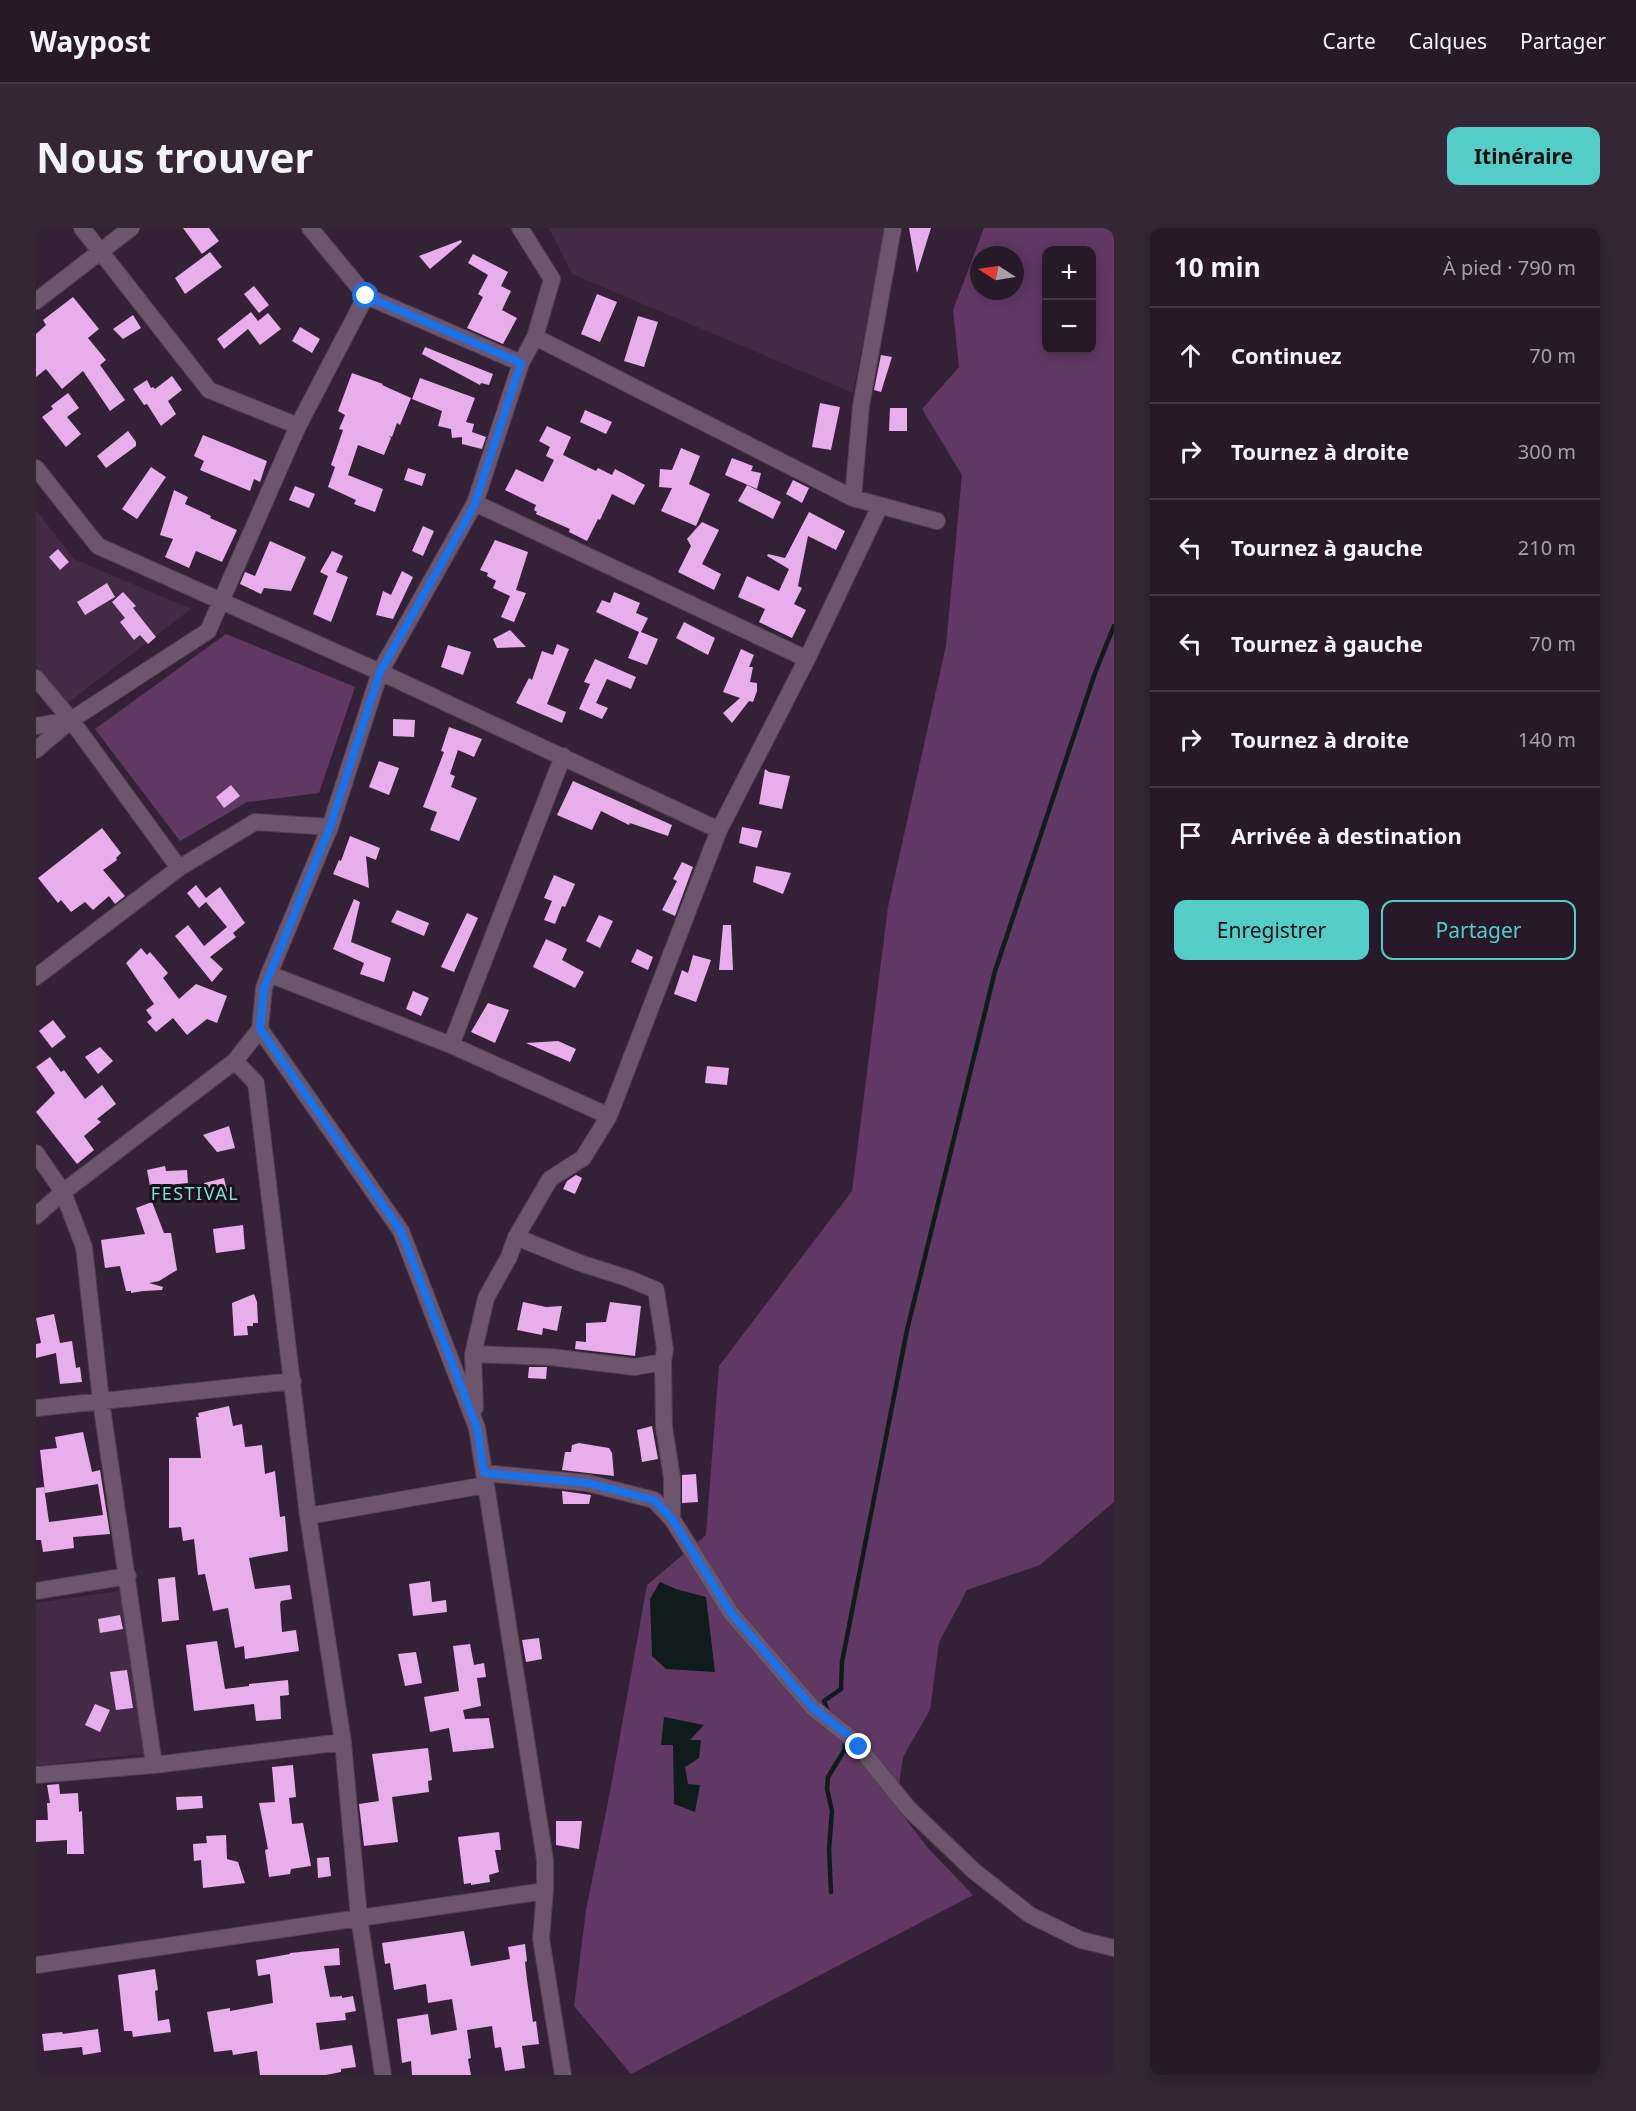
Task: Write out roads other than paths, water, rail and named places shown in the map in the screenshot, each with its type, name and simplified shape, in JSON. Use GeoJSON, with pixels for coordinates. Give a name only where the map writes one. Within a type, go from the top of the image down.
{"type":"FeatureCollection","features":[{"type":"Feature","properties":{"kind":"street"},"geometry":{"type":"LineString","coordinates":[[82,228],[209,390],[298,426]]}},
{"type":"Feature","properties":{"kind":"street"},"geometry":{"type":"LineString","coordinates":[[36,301],[131,228]]}},
{"type":"Feature","properties":{"kind":"street"},"geometry":{"type":"LineString","coordinates":[[310,228],[366,296],[521,363]]}},
{"type":"Feature","properties":{"kind":"street"},"geometry":{"type":"LineString","coordinates":[[36,1216],[63,1192],[235,1061],[260,1029],[264,988],[330,827],[380,672],[475,503],[521,363],[535,337],[552,279],[520,228]]}},
{"type":"Feature","properties":{"kind":"street"},"geometry":{"type":"LineString","coordinates":[[852,498],[861,406],[892,228]]}},
{"type":"Feature","properties":{"kind":"street"},"geometry":{"type":"LineString","coordinates":[[36,750],[71,720],[208,631],[298,426],[366,296]]}},
{"type":"Feature","properties":{"kind":"street"},"geometry":{"type":"LineString","coordinates":[[535,337],[852,498],[937,522]]}},
{"type":"Feature","properties":{"kind":"street"},"geometry":{"type":"LineString","coordinates":[[36,468],[98,546],[380,672],[719,830]]}},
{"type":"Feature","properties":{"kind":"street"},"geometry":{"type":"LineString","coordinates":[[475,503],[807,659]]}},
{"type":"Feature","properties":{"kind":"street"},"geometry":{"type":"LineString","coordinates":[[563,2075],[541,1939],[545,1860],[476,1424],[473,1354],[486,1298],[509,1257],[516,1238],[550,1179],[583,1158],[609,1116],[719,830],[807,659],[880,506]]}},
{"type":"Feature","properties":{"kind":"street"},"geometry":{"type":"LineString","coordinates":[[36,678],[71,720],[179,868]]}},
{"type":"Feature","properties":{"kind":"street"},"geometry":{"type":"LineString","coordinates":[[36,726],[71,720]]}},
{"type":"Feature","properties":{"kind":"street"},"geometry":{"type":"LineString","coordinates":[[451,1045],[563,756]]}},
{"type":"Feature","properties":{"kind":"street"},"geometry":{"type":"LineString","coordinates":[[36,977],[179,868],[255,822],[330,827]]}},
{"type":"Feature","properties":{"kind":"street"},"geometry":{"type":"LineString","coordinates":[[269,974],[451,1045],[609,1116]]}},
{"type":"Feature","properties":{"kind":"street"},"geometry":{"type":"LineString","coordinates":[[260,1029],[401,1231],[476,1424]]}},
{"type":"Feature","properties":{"kind":"street"},"geometry":{"type":"LineString","coordinates":[[235,1061],[256,1083],[308,1516],[343,1742],[359,1918],[383,2075]]}},
{"type":"Feature","properties":{"kind":"street"},"geometry":{"type":"LineString","coordinates":[[36,1153],[63,1192],[84,1247],[101,1401],[154,1765]]}},
{"type":"Feature","properties":{"kind":"street"},"geometry":{"type":"LineString","coordinates":[[516,1238],[656,1290],[665,1349],[663,1362],[664,1427],[672,1478],[672,1519]]}},
{"type":"Feature","properties":{"kind":"street"},"geometry":{"type":"LineString","coordinates":[[473,1354],[549,1357],[635,1367],[663,1362]]}},
{"type":"Feature","properties":{"kind":"street"},"geometry":{"type":"LineString","coordinates":[[36,1408],[293,1380]]}},
{"type":"Feature","properties":{"kind":"street"},"geometry":{"type":"LineString","coordinates":[[308,1516],[485,1479],[588,1483],[654,1500],[672,1519],[731,1613],[813,1708],[848,1735],[859,1747],[908,1808],[974,1871],[1030,1915],[1081,1940],[1114,1948]]}},
{"type":"Feature","properties":{"kind":"street"},"geometry":{"type":"LineString","coordinates":[[36,1591],[128,1576]]}},
{"type":"Feature","properties":{"kind":"street"},"geometry":{"type":"LineString","coordinates":[[36,1775],[154,1765],[343,1742]]}},
{"type":"Feature","properties":{"kind":"street"},"geometry":{"type":"LineString","coordinates":[[36,1965],[545,1891]]}},
{"type":"Feature","properties":{"kind":"waterway"},"geometry":{"type":"LineString","coordinates":[[829,1714],[824,1701],[841,1689],[842,1662],[907,1330],[995,971],[1095,673],[1114,626]]}},
{"type":"Feature","properties":{"kind":"waterway"},"geometry":{"type":"LineString","coordinates":[[831,1892],[829,1850],[832,1811],[827,1789],[828,1777],[845,1749],[844,1738]]}},
{"type":"Feature","properties":{"kind":"district","name":"FESTIVAL"},"geometry":{"type":"Point","coordinates":[195,1194]}}]}
